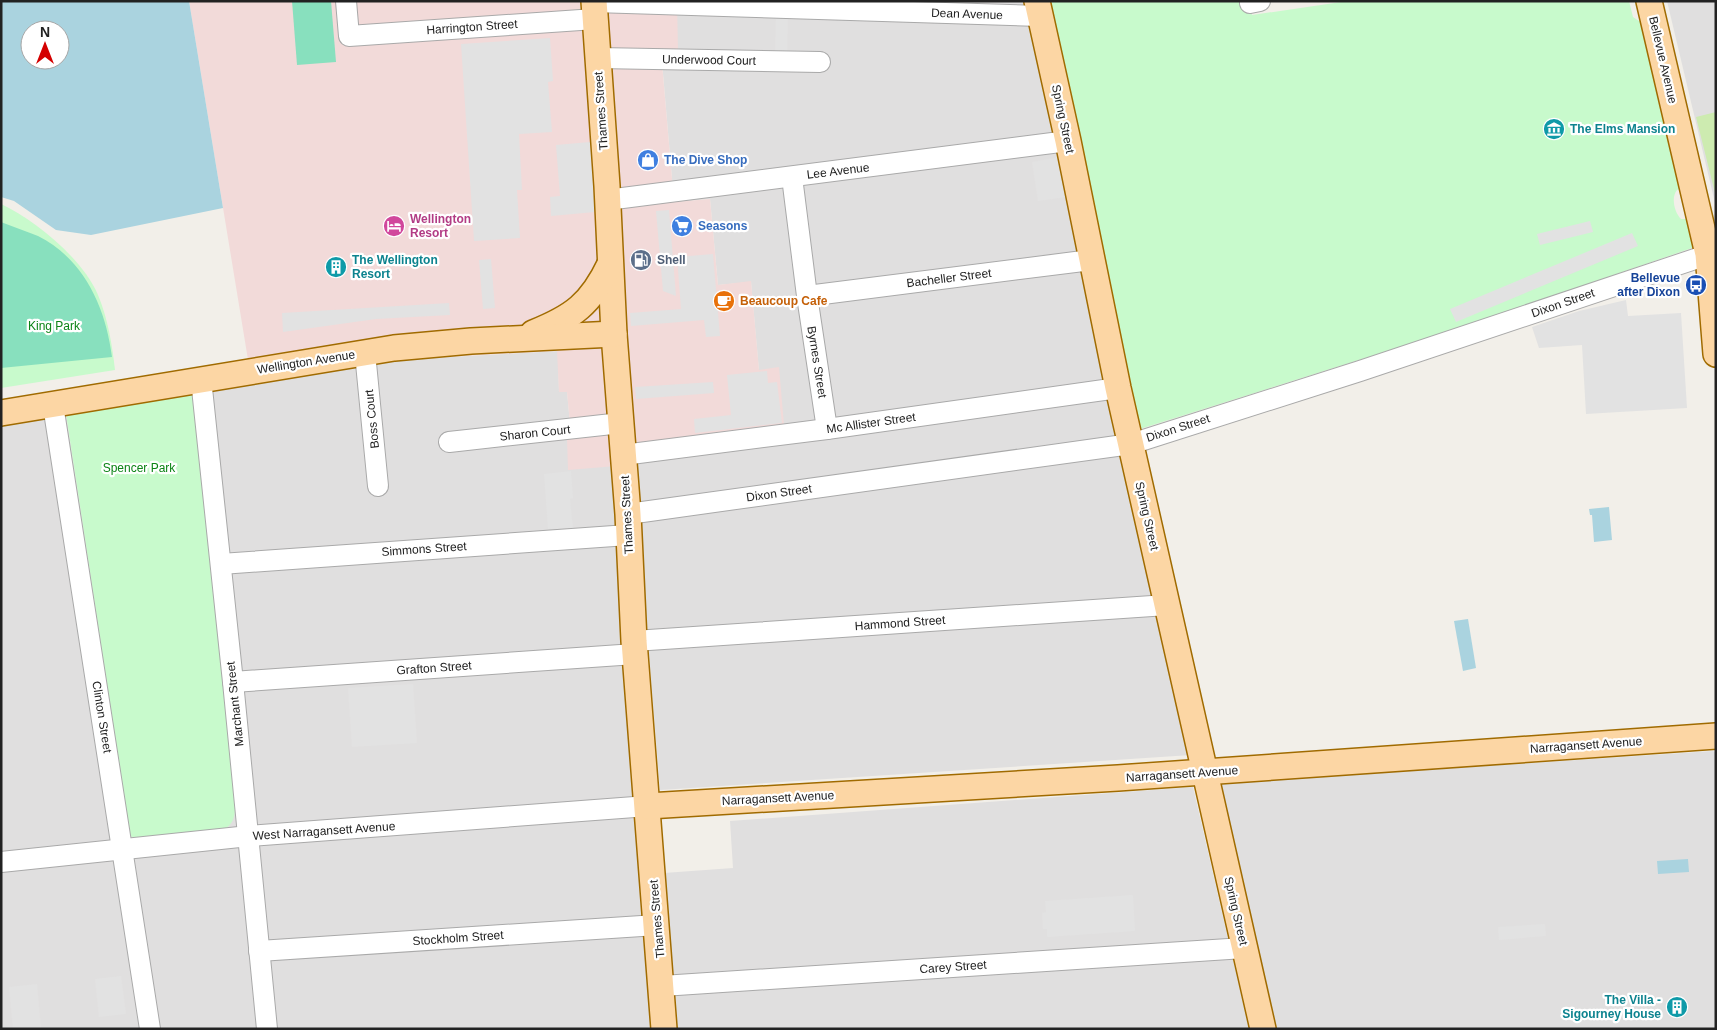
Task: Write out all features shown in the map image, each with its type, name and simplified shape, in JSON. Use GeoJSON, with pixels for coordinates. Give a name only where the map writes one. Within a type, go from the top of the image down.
{"type":"FeatureCollection","features":[{"type":"Feature","properties":{"kind":"main road","name":"Bellevue Avenue"},"geometry":{"type":"LineString","coordinates":[[1649,1],[1712,253],[1716,354]]}},
{"type":"Feature","properties":{"kind":"main road","name":"Thames Street"},"geometry":{"type":"LineString","coordinates":[[595,7],[634,647],[648,806],[664,1029]]}},
{"type":"Feature","properties":{"kind":"main road","name":"Spring Street"},"geometry":{"type":"LineString","coordinates":[[1038,9],[1068,141],[1118,388],[1263,1029]]}},
{"type":"Feature","properties":{"kind":"main road"},"geometry":{"type":"LineString","coordinates":[[517,339],[567,318],[590,297],[610,264]]}},
{"type":"Feature","properties":{"kind":"main road","name":"Wellington Avenue"},"geometry":{"type":"LineString","coordinates":[[1,414],[201,379],[403,347],[614,334]]}},
{"type":"Feature","properties":{"kind":"main road","name":"Narragansett Avenue"},"geometry":{"type":"LineString","coordinates":[[648,806],[1205,772],[1716,736]]}},
{"type":"Feature","properties":{"kind":"street","name":"Harrington Street"},"geometry":{"type":"LineString","coordinates":[[346,1],[349,36],[595,7]]}},
{"type":"Feature","properties":{"kind":"street","name":"Dean Avenue"},"geometry":{"type":"LineString","coordinates":[[595,7],[1038,9]]}},
{"type":"Feature","properties":{"kind":"street","name":"Underwood Court"},"geometry":{"type":"LineString","coordinates":[[598,58],[820,62]]}},
{"type":"Feature","properties":{"kind":"street","name":"Lee Avenue"},"geometry":{"type":"LineString","coordinates":[[608,200],[1068,141]]}},
{"type":"Feature","properties":{"kind":"street","name":"Byrnes Street"},"geometry":{"type":"LineString","coordinates":[[792,177],[807,296],[827,429]]}},
{"type":"Feature","properties":{"kind":"street","name":"Dixon Street"},"geometry":{"type":"LineString","coordinates":[[628,524],[1131,444],[1360,371],[1712,253]]}},
{"type":"Feature","properties":{"kind":"street","name":"Bacheller Street"},"geometry":{"type":"LineString","coordinates":[[807,296],[1091,260]]}},
{"type":"Feature","properties":{"kind":"street","name":"Boss Court"},"geometry":{"type":"LineString","coordinates":[[365,353],[378,486]]}},
{"type":"Feature","properties":{"kind":"street","name":"Marchant Street"},"geometry":{"type":"LineString","coordinates":[[201,379],[234,682],[267,1029]]}},
{"type":"Feature","properties":{"kind":"street","name":"Mc Allister Street"},"geometry":{"type":"LineString","coordinates":[[623,455],[827,429],[1118,388]]}},
{"type":"Feature","properties":{"kind":"street","name":"Clinton Street"},"geometry":{"type":"LineString","coordinates":[[53,405],[150,1029]]}},
{"type":"Feature","properties":{"kind":"street","name":"Sharon Court"},"geometry":{"type":"LineString","coordinates":[[450,442],[621,424]]}},
{"type":"Feature","properties":{"kind":"street","name":"Simmons Street"},"geometry":{"type":"LineString","coordinates":[[221,564],[628,524]]}},
{"type":"Feature","properties":{"kind":"street","name":"Hammond Street"},"geometry":{"type":"LineString","coordinates":[[634,647],[1167,605]]}},
{"type":"Feature","properties":{"kind":"street","name":"Grafton Street"},"geometry":{"type":"LineString","coordinates":[[234,682],[634,647]]}},
{"type":"Feature","properties":{"kind":"street","name":"West Narragansett Avenue"},"geometry":{"type":"LineString","coordinates":[[1,862],[248,836],[648,806]]}},
{"type":"Feature","properties":{"kind":"street","name":"Stockholm Street"},"geometry":{"type":"LineString","coordinates":[[259,951],[657,925]]}},
{"type":"Feature","properties":{"kind":"street","name":"Carey Street"},"geometry":{"type":"LineString","coordinates":[[662,986],[1244,948]]}},
{"type":"Feature","properties":{"kind":"shaded area"},"geometry":{"type":"Polygon","coordinates":[[[189,1],[677,1],[678,51],[662,63],[674,202],[710,199],[718,285],[751,281],[759,370],[779,367],[784,425],[616,466],[568,470],[567,438],[570,424],[567,392],[559,392],[557,351],[413,359],[361,365],[252,384],[189,1]]]}},
{"type":"Feature","properties":{"kind":"shaded area"},"geometry":{"type":"Polygon","coordinates":[[[677,1],[1029,1],[1191,755],[660,790],[632,444],[779,368],[759,371],[751,282],[718,285],[710,199],[674,202],[662,62],[677,1]]]}},
{"type":"Feature","properties":{"kind":"shaded area"},"geometry":{"type":"Polygon","coordinates":[[[1667,1],[1716,1],[1716,207],[1667,1]]]}},
{"type":"Feature","properties":{"kind":"shaded area"},"geometry":{"type":"Polygon","coordinates":[[[776,19],[788,19],[787,52],[775,52],[776,19]]]}},
{"type":"Feature","properties":{"kind":"shaded area"},"geometry":{"type":"Polygon","coordinates":[[[550,38],[553,81],[548,82],[552,132],[519,134],[522,190],[517,190],[520,238],[474,241],[461,44],[550,38]]]}},
{"type":"Feature","properties":{"kind":"shaded area"},"geometry":{"type":"Polygon","coordinates":[[[590,142],[595,212],[551,216],[550,197],[560,196],[556,145],[590,142]]]}},
{"type":"Feature","properties":{"kind":"shaded area"},"geometry":{"type":"Polygon","coordinates":[[[1060,157],[1066,197],[1038,201],[1032,162],[1060,157]]]}},
{"type":"Feature","properties":{"kind":"shaded area"},"geometry":{"type":"Polygon","coordinates":[[[669,210],[676,296],[663,291],[656,211],[669,210]]]}},
{"type":"Feature","properties":{"kind":"shaded area"},"geometry":{"type":"Polygon","coordinates":[[[1590,221],[1593,232],[1540,245],[1537,234],[1590,221]]]}},
{"type":"Feature","properties":{"kind":"shaded area"},"geometry":{"type":"Polygon","coordinates":[[[1632,233],[1638,246],[1456,322],[1450,309],[1632,233]]]}},
{"type":"Feature","properties":{"kind":"shaded area"},"geometry":{"type":"Polygon","coordinates":[[[713,254],[720,336],[706,337],[704,320],[631,326],[630,313],[681,309],[677,257],[713,254]]]}},
{"type":"Feature","properties":{"kind":"shaded area"},"geometry":{"type":"Polygon","coordinates":[[[491,259],[495,308],[483,309],[479,260],[491,259]]]}},
{"type":"Feature","properties":{"kind":"shaded area"},"geometry":{"type":"Polygon","coordinates":[[[1626,300],[1628,316],[1681,313],[1687,408],[1586,414],[1582,345],[1539,348],[1532,327],[1579,311],[1626,300]]]}},
{"type":"Feature","properties":{"kind":"shaded area"},"geometry":{"type":"Polygon","coordinates":[[[449,303],[450,315],[376,319],[283,332],[282,313],[449,303]]]}},
{"type":"Feature","properties":{"kind":"shaded area"},"geometry":{"type":"Polygon","coordinates":[[[558,351],[559,392],[567,391],[570,424],[616,466],[655,1029],[1,1029],[1,425],[66,414],[131,837],[196,393],[361,365],[413,359],[558,351]]]}},
{"type":"Feature","properties":{"kind":"shaded area"},"geometry":{"type":"Polygon","coordinates":[[[767,371],[768,383],[777,382],[782,423],[695,433],[694,419],[731,415],[727,375],[767,371]]]}},
{"type":"Feature","properties":{"kind":"shaded area"},"geometry":{"type":"Polygon","coordinates":[[[713,382],[714,393],[636,399],[635,387],[713,382]]]}},
{"type":"Feature","properties":{"kind":"shaded area"},"geometry":{"type":"Polygon","coordinates":[[[571,471],[573,498],[570,499],[573,528],[548,529],[544,474],[571,471]]]}},
{"type":"Feature","properties":{"kind":"shaded area"},"geometry":{"type":"Polygon","coordinates":[[[413,684],[417,743],[352,747],[348,688],[413,684]]]}},
{"type":"Feature","properties":{"kind":"shaded area"},"geometry":{"type":"Polygon","coordinates":[[[1713,751],[1716,753],[1716,1029],[1272,1029],[1216,784],[1713,751]]]}},
{"type":"Feature","properties":{"kind":"shaded area"},"geometry":{"type":"Polygon","coordinates":[[[1193,787],[1249,1029],[675,1029],[664,873],[733,868],[730,821],[1193,787]]]}},
{"type":"Feature","properties":{"kind":"shaded area"},"geometry":{"type":"Polygon","coordinates":[[[1133,895],[1135,931],[1047,937],[1047,929],[1043,929],[1042,913],[1046,912],[1045,901],[1133,895]]]}},
{"type":"Feature","properties":{"kind":"shaded area"},"geometry":{"type":"Polygon","coordinates":[[[1545,924],[1546,936],[1499,940],[1498,927],[1545,924]]]}},
{"type":"Feature","properties":{"kind":"shaded area"},"geometry":{"type":"Polygon","coordinates":[[[121,976],[126,1014],[99,1017],[95,979],[121,976]]]}},
{"type":"Feature","properties":{"kind":"shaded area"},"geometry":{"type":"Polygon","coordinates":[[[37,984],[41,1029],[13,1029],[9,987],[37,984]]]}},
{"type":"Feature","properties":{"kind":"green space"},"geometry":{"type":"Polygon","coordinates":[[[292,1],[331,1],[336,62],[297,65],[292,1]]]}},
{"type":"Feature","properties":{"kind":"green space"},"geometry":{"type":"Polygon","coordinates":[[[1049,1],[1249,1],[1252,15],[1348,1],[1629,1],[1633,17],[1639,21],[1643,20],[1681,188],[1675,193],[1674,204],[1681,219],[1688,219],[1693,244],[1692,248],[1454,330],[1140,429],[1049,1]]]}},
{"type":"Feature","properties":{"kind":"green space"},"geometry":{"type":"Polygon","coordinates":[[[1716,112],[1716,197],[1696,117],[1716,112]]]}},
{"type":"Feature","properties":{"kind":"green space","name":"King Park"},"geometry":{"type":"Polygon","coordinates":[[[1,204],[43,230],[70,255],[91,281],[107,322],[115,370],[1,388],[1,204]]]}},
{"type":"Feature","properties":{"kind":"green space","name":"King Park"},"geometry":{"type":"Polygon","coordinates":[[[1,222],[38,236],[54,246],[80,271],[98,303],[109,339],[112,357],[1,368],[1,222]]]}},
{"type":"Feature","properties":{"kind":"green space","name":"Spencer Park"},"geometry":{"type":"Polygon","coordinates":[[[196,393],[236,798],[235,812],[231,824],[224,829],[134,839],[130,835],[66,414],[196,393]]]}},
{"type":"Feature","properties":{"kind":"water"},"geometry":{"type":"Polygon","coordinates":[[[1,1],[189,1],[223,208],[91,235],[56,230],[14,201],[1,197],[1,1]]]}},
{"type":"Feature","properties":{"kind":"water"},"geometry":{"type":"Polygon","coordinates":[[[1609,507],[1612,540],[1594,542],[1592,515],[1590,515],[1589,509],[1609,507]]]}},
{"type":"Feature","properties":{"kind":"water"},"geometry":{"type":"Polygon","coordinates":[[[1468,619],[1476,668],[1463,671],[1454,621],[1468,619]]]}},
{"type":"Feature","properties":{"kind":"water"},"geometry":{"type":"Polygon","coordinates":[[[1688,859],[1689,872],[1658,874],[1657,861],[1688,859]]]}},
{"type":"Feature","properties":{"kind":"place","name":"The Elms Mansion"},"geometry":{"type":"Point","coordinates":[1554,129]}},
{"type":"Feature","properties":{"kind":"place","name":"The Dive Shop"},"geometry":{"type":"Point","coordinates":[648,160]}},
{"type":"Feature","properties":{"kind":"place","name":"Wellington Resort"},"geometry":{"type":"Point","coordinates":[394,226]}},
{"type":"Feature","properties":{"kind":"place","name":"Seasons"},"geometry":{"type":"Point","coordinates":[682,226]}},
{"type":"Feature","properties":{"kind":"place","name":"Shell"},"geometry":{"type":"Point","coordinates":[641,260]}},
{"type":"Feature","properties":{"kind":"place","name":"The Wellington Resort"},"geometry":{"type":"Point","coordinates":[336,267]}},
{"type":"Feature","properties":{"kind":"place","name":"Bellevue after Dixon"},"geometry":{"type":"Point","coordinates":[1696,285]}},
{"type":"Feature","properties":{"kind":"place","name":"Beaucoup Cafe"},"geometry":{"type":"Point","coordinates":[724,301]}},
{"type":"Feature","properties":{"kind":"place","name":"The Villa - Sigourney House"},"geometry":{"type":"Point","coordinates":[1677,1007]}}]}
